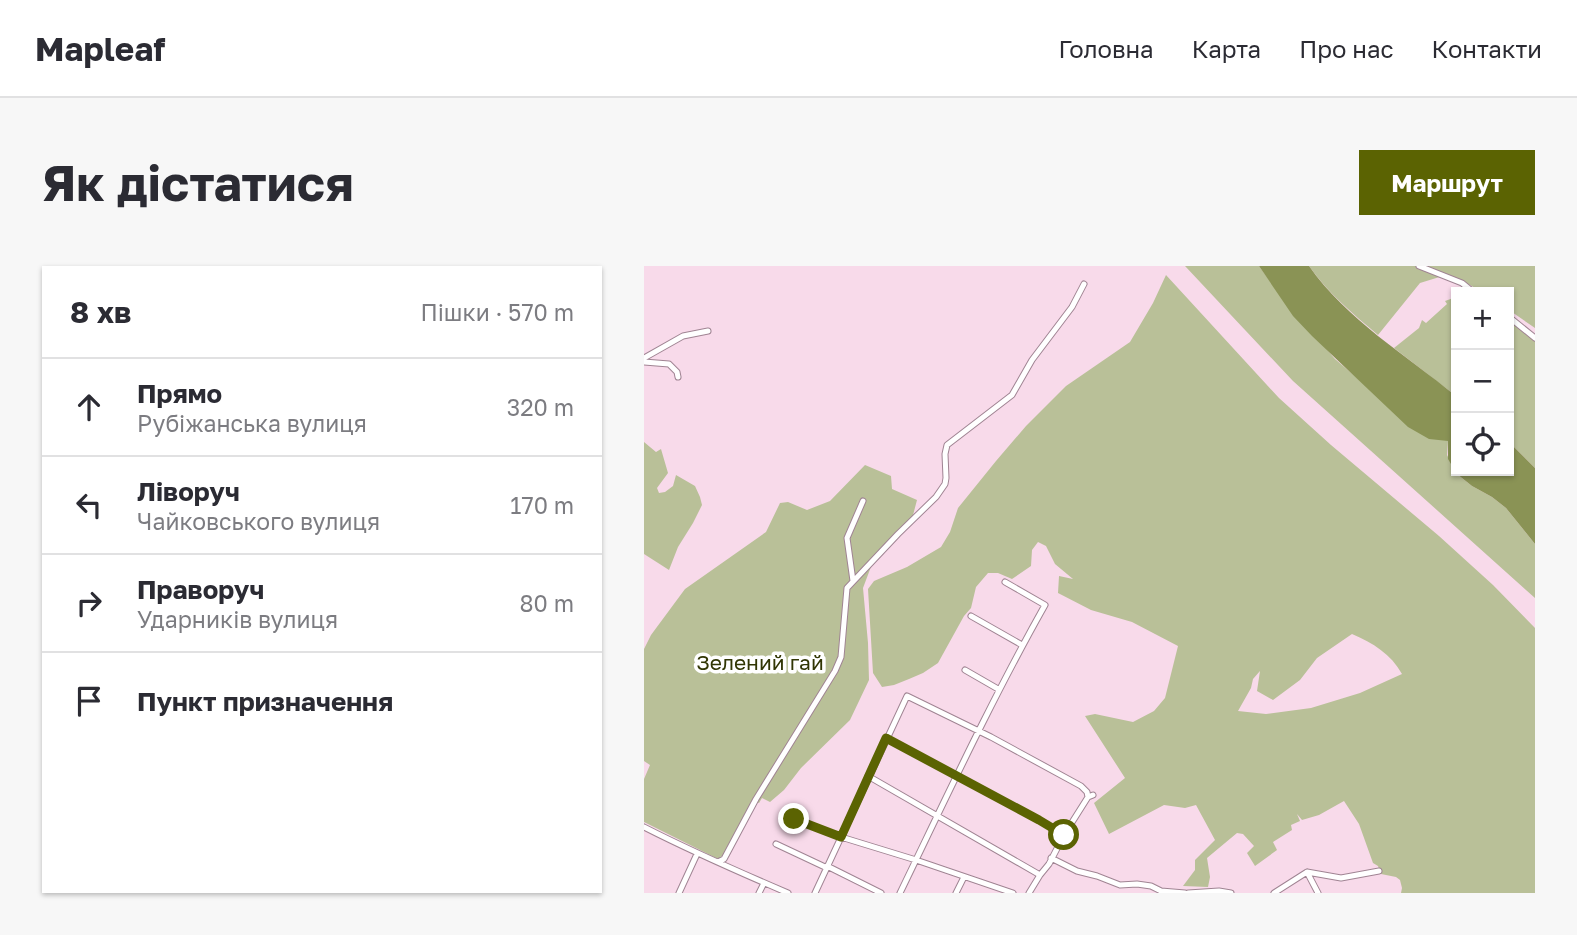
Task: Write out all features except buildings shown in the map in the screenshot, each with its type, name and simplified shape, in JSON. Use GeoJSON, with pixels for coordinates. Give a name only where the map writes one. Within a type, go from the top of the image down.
{"type":"FeatureCollection","features":[{"type":"Feature","properties":{"kind":"street"},"geometry":{"type":"LineString","coordinates":[[1419,266],[1467,287]]}},
{"type":"Feature","properties":{"kind":"street"},"geometry":{"type":"LineString","coordinates":[[718,862],[724,859],[756,799],[835,671],[841,657],[847,588],[936,497],[945,484],[947,445],[1012,395],[1032,360],[1072,307],[1084,284]]}},
{"type":"Feature","properties":{"kind":"street"},"geometry":{"type":"LineString","coordinates":[[1514,321],[1535,338]]}},
{"type":"Feature","properties":{"kind":"street"},"geometry":{"type":"LineString","coordinates":[[644,360],[683,336],[708,331]]}},
{"type":"Feature","properties":{"kind":"street"},"geometry":{"type":"LineString","coordinates":[[644,360],[669,364],[678,377]]}},
{"type":"Feature","properties":{"kind":"street"},"geometry":{"type":"LineString","coordinates":[[853,581],[847,538],[863,501]]}},
{"type":"Feature","properties":{"kind":"street"},"geometry":{"type":"LineString","coordinates":[[900,893],[998,689],[1045,605],[1005,582]]}},
{"type":"Feature","properties":{"kind":"street"},"geometry":{"type":"LineString","coordinates":[[971,616],[1022,645]]}},
{"type":"Feature","properties":{"kind":"street"},"geometry":{"type":"LineString","coordinates":[[965,670],[998,689]]}},
{"type":"Feature","properties":{"kind":"street"},"geometry":{"type":"LineString","coordinates":[[815,893],[906,696],[978,730],[1081,786],[1091,796],[1029,893]]}},
{"type":"Feature","properties":{"kind":"street"},"geometry":{"type":"LineString","coordinates":[[886,738],[1064,835]]}},
{"type":"Feature","properties":{"kind":"street"},"geometry":{"type":"LineString","coordinates":[[868,776],[1040,875]]}},
{"type":"Feature","properties":{"kind":"street"},"geometry":{"type":"LineString","coordinates":[[794,819],[1013,893]]}},
{"type":"Feature","properties":{"kind":"street"},"geometry":{"type":"LineString","coordinates":[[644,827],[697,854],[788,893]]}},
{"type":"Feature","properties":{"kind":"street"},"geometry":{"type":"LineString","coordinates":[[776,844],[881,893]]}},
{"type":"Feature","properties":{"kind":"street"},"geometry":{"type":"LineString","coordinates":[[680,893],[697,854]]}},
{"type":"Feature","properties":{"kind":"street"},"geometry":{"type":"LineString","coordinates":[[1051,858],[1077,871],[1120,885],[1136,884],[1151,886],[1161,891],[1187,893],[1231,893]]}},
{"type":"Feature","properties":{"kind":"street"},"geometry":{"type":"LineString","coordinates":[[1274,893],[1307,872],[1341,878],[1379,871]]}},
{"type":"Feature","properties":{"kind":"street"},"geometry":{"type":"LineString","coordinates":[[1307,872],[1318,893]]}},
{"type":"Feature","properties":{"kind":"street"},"geometry":{"type":"LineString","coordinates":[[956,893],[964,877]]}},
{"type":"Feature","properties":{"kind":"street"},"geometry":{"type":"LineString","coordinates":[[759,893],[764,883]]}},
{"type":"Feature","properties":{"kind":"green space"},"geometry":{"type":"Polygon","coordinates":[[[1185,266],[1259,266],[1335,359],[1371,390],[1448,441],[1447,455],[1451,463],[1451,476],[1460,476],[1506,508],[1535,544],[1535,598],[1293,381],[1185,266]]]}},
{"type":"Feature","properties":{"kind":"green space"},"geometry":{"type":"Polygon","coordinates":[[[1309,266],[1535,266],[1535,328],[1514,313],[1514,287],[1473,287],[1446,275],[1420,283],[1378,335],[1316,276],[1309,266]]]}},
{"type":"Feature","properties":{"kind":"green space"},"geometry":{"type":"Polygon","coordinates":[[[1166,275],[1279,398],[1439,536],[1535,628],[1535,893],[1401,893],[1400,880],[1381,874],[1378,866],[1373,863],[1359,824],[1344,801],[1319,815],[1302,820],[1297,814],[1300,821],[1291,825],[1292,830],[1273,842],[1277,850],[1255,866],[1247,853],[1254,846],[1243,834],[1237,833],[1207,858],[1210,877],[1208,887],[1183,886],[1195,870],[1195,860],[1215,840],[1196,805],[1185,808],[1164,805],[1109,834],[1094,803],[1125,778],[1085,716],[1095,714],[1133,722],[1154,711],[1165,698],[1178,646],[1132,622],[1091,610],[1058,593],[1059,576],[1073,579],[1055,564],[1046,546],[1038,542],[1032,550],[1031,566],[1012,579],[998,573],[988,573],[976,587],[971,608],[938,663],[923,673],[882,687],[873,673],[868,589],[874,581],[907,567],[941,547],[950,532],[958,508],[1026,426],[1066,386],[1130,342],[1166,275]],[[1352,634],[1317,658],[1300,680],[1273,700],[1257,691],[1260,671],[1253,679],[1238,711],[1266,714],[1311,708],[1360,693],[1402,674],[1387,655],[1352,634]]]}},
{"type":"Feature","properties":{"kind":"green space"},"geometry":{"type":"Polygon","coordinates":[[[1451,299],[1451,392],[1394,348],[1419,328],[1422,320],[1426,323],[1447,304],[1445,301],[1451,299]]]}},
{"type":"Feature","properties":{"kind":"green space"},"geometry":{"type":"Polygon","coordinates":[[[1514,320],[1535,335],[1535,468],[1514,447],[1514,320]]]}},
{"type":"Feature","properties":{"kind":"green space"},"geometry":{"type":"Polygon","coordinates":[[[644,442],[656,452],[661,449],[668,473],[657,488],[659,493],[673,486],[676,475],[695,486],[702,505],[678,547],[669,570],[644,554],[644,442]]]}},
{"type":"Feature","properties":{"kind":"green space","name":"Зелений гай"},"geometry":{"type":"Polygon","coordinates":[[[865,465],[891,476],[892,489],[917,500],[912,519],[875,556],[863,588],[869,680],[850,720],[770,802],[762,798],[759,803],[753,801],[725,854],[718,859],[644,822],[644,779],[650,765],[644,761],[644,649],[651,635],[685,589],[766,532],[780,503],[788,502],[807,510],[830,501],[865,465]]]}},
{"type":"Feature","properties":{"kind":"shaded area"},"geometry":{"type":"Polygon","coordinates":[[[1259,266],[1309,266],[1359,320],[1451,392],[1451,464],[1448,459],[1448,441],[1429,439],[1408,427],[1293,316],[1259,266]]]}},
{"type":"Feature","properties":{"kind":"shaded area"},"geometry":{"type":"Polygon","coordinates":[[[1514,447],[1535,468],[1535,544],[1506,508],[1460,476],[1514,476],[1514,447]]]}},
{"type":"Feature","properties":{"kind":"route"},"geometry":{"type":"LineString","coordinates":[[794,819],[841,837],[886,738],[1064,835]]}}]}
